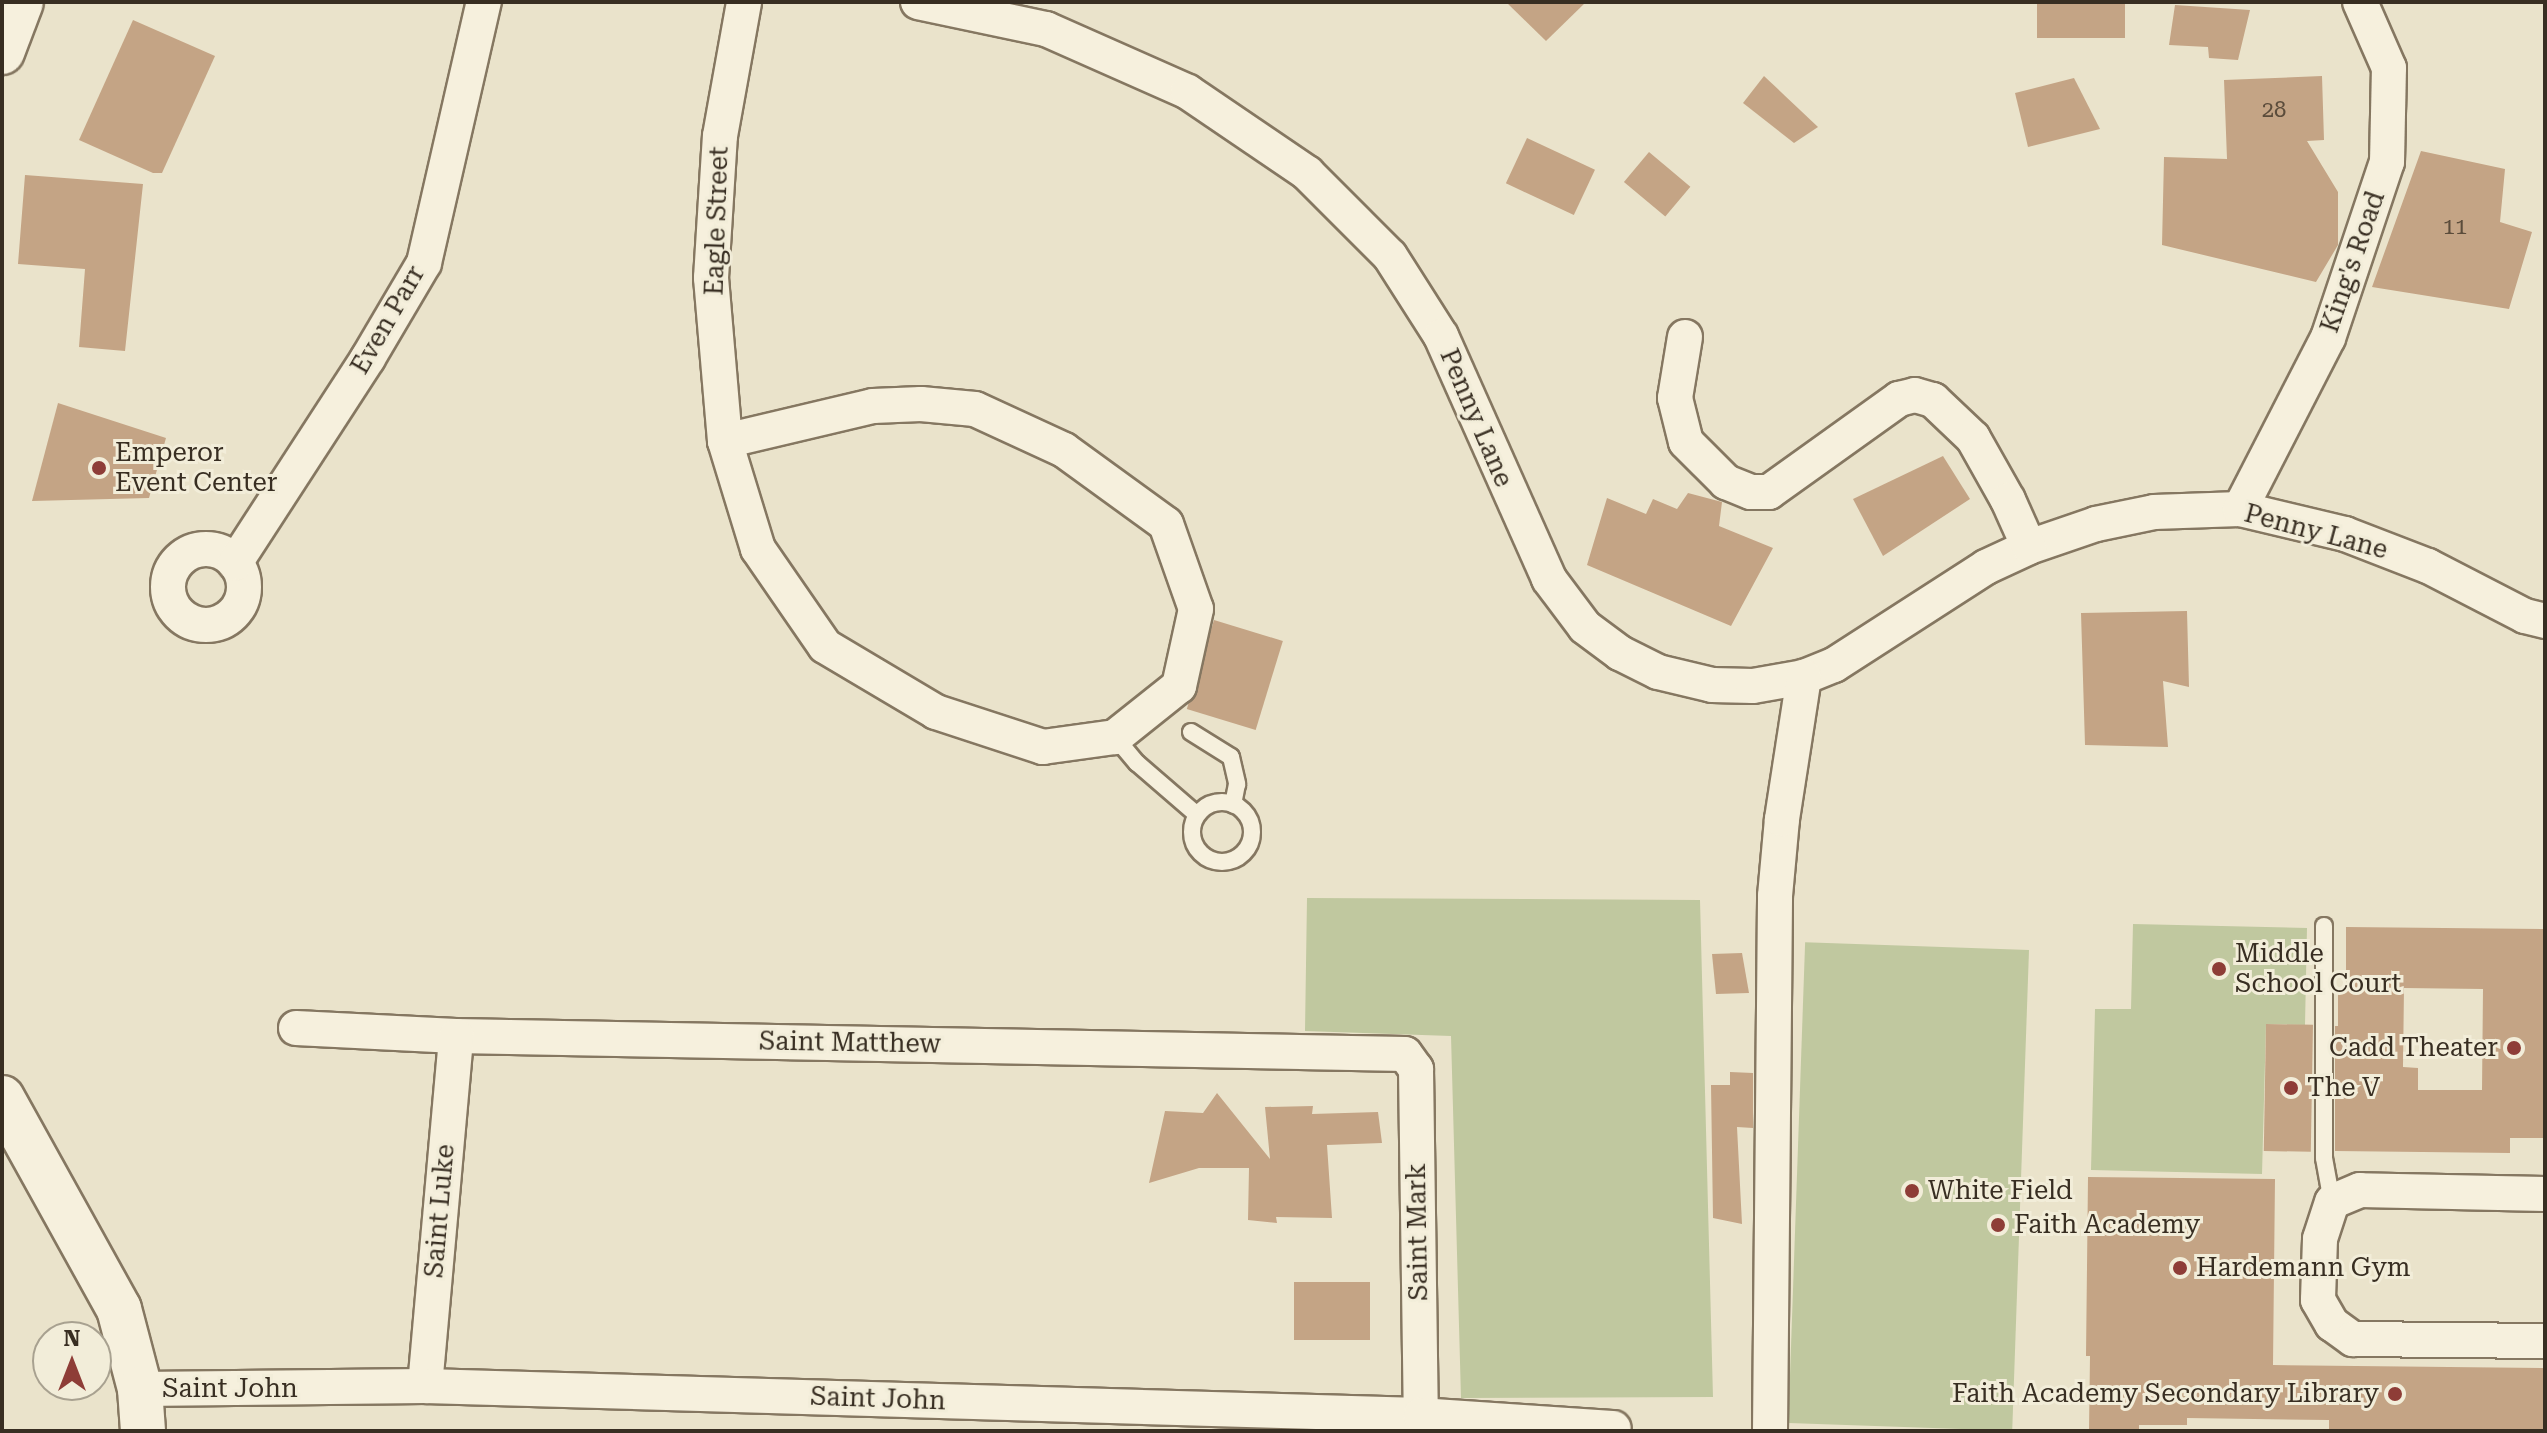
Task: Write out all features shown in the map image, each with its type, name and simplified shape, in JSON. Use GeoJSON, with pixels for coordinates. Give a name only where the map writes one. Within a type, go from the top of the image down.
{"type":"FeatureCollection","features":[{"type":"Feature","properties":{"kind":"street","name":"Even Parr"},"geometry":{"type":"LineString","coordinates":[[235,563],[368,358],[424,263],[484,2]]}},
{"type":"Feature","properties":{"kind":"street","name":"Eagle Street"},"geometry":{"type":"LineString","coordinates":[[744,2],[720,136],[711,278],[725,441],[758,549],[825,646],[936,712],[1043,747],[1115,737]]}},
{"type":"Feature","properties":{"kind":"street","name":"Penny Lane"},"geometry":{"type":"LineString","coordinates":[[918,2],[1046,29],[1188,92],[1307,173],[1390,256],[1441,336],[1549,579],[1585,627],[1620,653],[1658,672],[1712,685],[1753,686],[1804,677],[1834,665],[1986,567],[2029,547],[2096,524],[2154,512],[2240,509],[2345,534],[2428,566],[2525,616],[2545,621]]}},
{"type":"Feature","properties":{"kind":"street","name":"King's Road"},"geometry":{"type":"LineString","coordinates":[[2240,509],[2328,338],[2387,162],[2389,68],[2360,2]]}},
{"type":"Feature","properties":{"kind":"street"},"geometry":{"type":"LineString","coordinates":[[1685,337],[1675,398],[1686,442],[1726,482],[1751,492],[1769,492],[1899,399],[1915,395],[1933,400],[1973,438],[2008,500],[2029,547]]}},
{"type":"Feature","properties":{"kind":"street"},"geometry":{"type":"LineString","coordinates":[[725,441],[873,406],[921,404],[975,409],[1064,450],[1166,524],[1196,609],[1179,686],[1115,737]]}},
{"type":"Feature","properties":{"kind":"street"},"geometry":{"type":"LineString","coordinates":[[1766,1430],[1775,896],[1782,819],[1804,677]]}},
{"type":"Feature","properties":{"kind":"street","name":"Saint Matthew"},"geometry":{"type":"LineString","coordinates":[[296,1028],[456,1036],[1405,1054]]}},
{"type":"Feature","properties":{"kind":"street","name":"Saint Luke"},"geometry":{"type":"LineString","coordinates":[[425,1386],[456,1036]]}},
{"type":"Feature","properties":{"kind":"street","name":"Saint Mark"},"geometry":{"type":"LineString","coordinates":[[1405,1054],[1416,1069],[1421,1415]]}},
{"type":"Feature","properties":{"kind":"street"},"geometry":{"type":"LineString","coordinates":[[2,1098],[119,1309],[142,1410]]}},
{"type":"Feature","properties":{"kind":"street"},"geometry":{"type":"LineString","coordinates":[[2545,1194],[2360,1190],[2332,1202],[2320,1239],[2318,1300],[2332,1324],[2353,1339],[2545,1341]]}},
{"type":"Feature","properties":{"kind":"street","name":"Saint John"},"geometry":{"type":"LineString","coordinates":[[142,1410],[425,1386],[1421,1415],[1614,1428]]}},
{"type":"Feature","properties":{"kind":"lane"},"geometry":{"type":"LineString","coordinates":[[1191,732],[1231,757],[1237,784],[1233,805]]}},
{"type":"Feature","properties":{"kind":"lane"},"geometry":{"type":"LineString","coordinates":[[1115,737],[1137,763],[1196,814]]}},
{"type":"Feature","properties":{"kind":"lane"},"geometry":{"type":"LineString","coordinates":[[1224,801],[1233,805],[1250,819],[1253,835],[1248,850],[1235,860],[1219,863],[1199,852],[1191,830],[1196,814],[1209,804],[1224,801]]}},
{"type":"Feature","properties":{"kind":"lane"},"geometry":{"type":"LineString","coordinates":[[2324,926],[2324,1158],[2332,1202]]}},
{"type":"Feature","properties":{"kind":"green space"},"geometry":{"type":"Polygon","coordinates":[[[1307,898],[1700,900],[1713,1397],[1461,1398],[1451,1036],[1305,1031],[1307,898]]]}},
{"type":"Feature","properties":{"kind":"green space"},"geometry":{"type":"Polygon","coordinates":[[[2133,924],[2307,928],[2305,1025],[2266,1024],[2262,1174],[2091,1170],[2095,1009],[2131,1009],[2133,924]]]}},
{"type":"Feature","properties":{"kind":"green space","name":"White Field"},"geometry":{"type":"Polygon","coordinates":[[[1805,942],[2029,950],[2012,1431],[1788,1423],[1805,942]]]}},
{"type":"Feature","properties":{"kind":"building"},"geometry":{"type":"Polygon","coordinates":[[[1506,2],[1586,2],[1546,41],[1506,2]]]}},
{"type":"Feature","properties":{"kind":"building"},"geometry":{"type":"Polygon","coordinates":[[[2037,2],[2125,2],[2125,38],[2037,38],[2037,2]]]}},
{"type":"Feature","properties":{"kind":"building"},"geometry":{"type":"Polygon","coordinates":[[[2175,5],[2250,10],[2238,60],[2209,58],[2208,47],[2169,45],[2175,5]]]}},
{"type":"Feature","properties":{"kind":"building"},"geometry":{"type":"Polygon","coordinates":[[[133,20],[215,56],[162,173],[153,173],[79,140],[133,20]]]}},
{"type":"Feature","properties":{"kind":"building"},"geometry":{"type":"Polygon","coordinates":[[[1764,76],[1818,127],[1794,143],[1743,103],[1764,76]]]}},
{"type":"Feature","properties":{"kind":"building"},"geometry":{"type":"Polygon","coordinates":[[[2322,76],[2324,140],[2307,141],[2338,192],[2338,245],[2316,282],[2162,245],[2164,157],[2227,159],[2224,80],[2322,76]]]}},
{"type":"Feature","properties":{"kind":"building"},"geometry":{"type":"Polygon","coordinates":[[[2074,78],[2100,129],[2028,147],[2015,93],[2074,78]]]}},
{"type":"Feature","properties":{"kind":"building"},"geometry":{"type":"Polygon","coordinates":[[[1527,138],[1595,170],[1574,215],[1506,183],[1527,138]]]}},
{"type":"Feature","properties":{"kind":"building"},"geometry":{"type":"Polygon","coordinates":[[[2421,151],[2505,169],[2500,222],[2532,232],[2509,309],[2372,287],[2421,151]]]}},
{"type":"Feature","properties":{"kind":"building"},"geometry":{"type":"Polygon","coordinates":[[[1649,152],[1690,187],[1665,217],[1624,182],[1649,152]]]}},
{"type":"Feature","properties":{"kind":"building"},"geometry":{"type":"Polygon","coordinates":[[[25,175],[143,184],[125,351],[79,347],[85,269],[18,264],[25,175]]]}},
{"type":"Feature","properties":{"kind":"building","name":"Emperor Event Center"},"geometry":{"type":"Polygon","coordinates":[[[58,403],[166,438],[149,498],[32,501],[58,403]]]}},
{"type":"Feature","properties":{"kind":"building"},"geometry":{"type":"Polygon","coordinates":[[[1943,456],[1970,499],[1883,556],[1853,499],[1943,456]]]}},
{"type":"Feature","properties":{"kind":"building"},"geometry":{"type":"Polygon","coordinates":[[[1688,493],[1722,502],[1719,526],[1773,548],[1731,626],[1587,565],[1607,498],[1646,514],[1653,499],[1677,509],[1688,493]]]}},
{"type":"Feature","properties":{"kind":"building"},"geometry":{"type":"Polygon","coordinates":[[[2187,611],[2189,687],[2163,681],[2168,747],[2085,745],[2081,613],[2187,611]]]}},
{"type":"Feature","properties":{"kind":"building"},"geometry":{"type":"Polygon","coordinates":[[[1214,620],[1283,641],[1256,730],[1187,709],[1214,620]]]}},
{"type":"Feature","properties":{"kind":"building"},"geometry":{"type":"Polygon","coordinates":[[[2346,927],[2545,929],[2545,1138],[2510,1138],[2510,1153],[2335,1151],[2335,1026],[2338,1026],[2338,988],[2346,988],[2346,927]],[[2404,988],[2403,1067],[2418,1068],[2418,1090],[2482,1090],[2483,989],[2404,988]]]}},
{"type":"Feature","properties":{"kind":"building"},"geometry":{"type":"Polygon","coordinates":[[[1742,953],[1749,993],[1716,994],[1712,954],[1742,953]]]}},
{"type":"Feature","properties":{"kind":"building","name":"The V"},"geometry":{"type":"Polygon","coordinates":[[[2266,1024],[2313,1025],[2311,1152],[2264,1151],[2266,1024]]]}},
{"type":"Feature","properties":{"kind":"building"},"geometry":{"type":"Polygon","coordinates":[[[1730,1072],[1753,1073],[1753,1128],[1737,1127],[1742,1224],[1713,1218],[1711,1085],[1730,1085],[1730,1072]]]}},
{"type":"Feature","properties":{"kind":"building"},"geometry":{"type":"Polygon","coordinates":[[[1217,1093],[1270,1159],[1265,1107],[1313,1106],[1312,1114],[1378,1112],[1382,1143],[1327,1145],[1332,1218],[1276,1217],[1277,1223],[1248,1220],[1249,1168],[1199,1168],[1149,1183],[1165,1111],[1203,1113],[1217,1093]]]}},
{"type":"Feature","properties":{"kind":"building"},"geometry":{"type":"Polygon","coordinates":[[[2088,1177],[2275,1179],[2273,1365],[2545,1368],[2545,1431],[2329,1431],[2329,1420],[2187,1418],[2187,1425],[2139,1425],[2139,1431],[2089,1431],[2090,1356],[2086,1356],[2088,1177]]]}},
{"type":"Feature","properties":{"kind":"building"},"geometry":{"type":"Polygon","coordinates":[[[1294,1282],[1370,1282],[1370,1340],[1294,1340],[1294,1282]]]}},
{"type":"Feature","properties":{"kind":"place","name":"Emperor Event Center"},"geometry":{"type":"Point","coordinates":[99,468]}},
{"type":"Feature","properties":{"kind":"place","name":"Middle School Court"},"geometry":{"type":"Point","coordinates":[2219,969]}},
{"type":"Feature","properties":{"kind":"place","name":"Cadd Theater"},"geometry":{"type":"Point","coordinates":[2514,1048]}},
{"type":"Feature","properties":{"kind":"place","name":"The V"},"geometry":{"type":"Point","coordinates":[2291,1088]}},
{"type":"Feature","properties":{"kind":"place","name":"White Field"},"geometry":{"type":"Point","coordinates":[1912,1191]}},
{"type":"Feature","properties":{"kind":"place","name":"Faith Academy"},"geometry":{"type":"Point","coordinates":[1998,1225]}},
{"type":"Feature","properties":{"kind":"place","name":"Hardemann Gym"},"geometry":{"type":"Point","coordinates":[2180,1268]}},
{"type":"Feature","properties":{"kind":"place","name":"Faith Academy Secondary Library"},"geometry":{"type":"Point","coordinates":[2395,1394]}}]}
